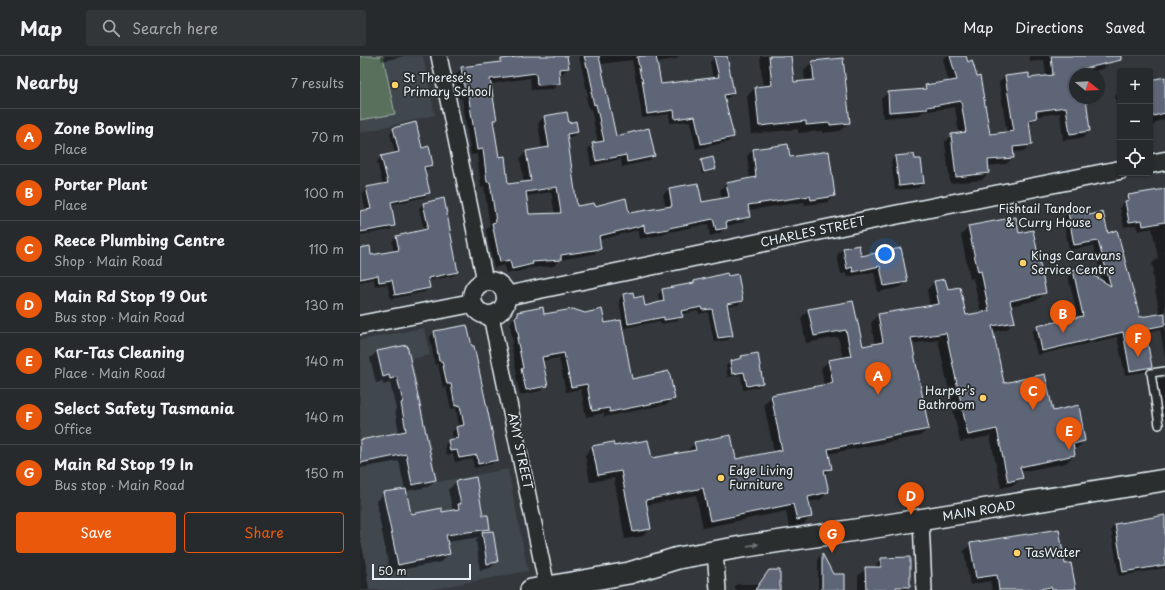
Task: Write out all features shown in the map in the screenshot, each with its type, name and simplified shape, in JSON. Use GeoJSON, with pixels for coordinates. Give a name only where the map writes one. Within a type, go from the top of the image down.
{"type":"FeatureCollection","features":[{"type":"Feature","properties":{"kind":"main road","name":"MAIN ROAD"},"geometry":{"type":"LineString","coordinates":[[922,527],[1165,480]]}},
{"type":"Feature","properties":{"kind":"main road","name":"MAIN ROAD"},"geometry":{"type":"LineString","coordinates":[[539,589],[629,573],[678,558],[716,558],[1165,492]]}},
{"type":"Feature","properties":{"kind":"street"},"geometry":{"type":"LineString","coordinates":[[439,56],[485,282]]}},
{"type":"Feature","properties":{"kind":"street"},"geometry":{"type":"LineString","coordinates":[[1153,163],[1165,161]]}},
{"type":"Feature","properties":{"kind":"street","name":"CHARLES STREET"},"geometry":{"type":"LineString","coordinates":[[506,296],[865,221],[1117,171]]}},
{"type":"Feature","properties":{"kind":"street"},"geometry":{"type":"LineString","coordinates":[[490,281],[496,283],[504,290],[506,296],[506,301],[501,311],[491,316],[486,316],[477,312],[472,303],[471,297],[476,287],[485,282],[490,281]]}},
{"type":"Feature","properties":{"kind":"street"},"geometry":{"type":"LineString","coordinates":[[360,325],[472,303]]}},
{"type":"Feature","properties":{"kind":"street","name":"AMY STREET"},"geometry":{"type":"LineString","coordinates":[[491,316],[539,589]]}},
{"type":"Feature","properties":{"kind":"street"},"geometry":{"type":"LineString","coordinates":[[922,527],[924,590]]}},
{"type":"Feature","properties":{"kind":"street"},"geometry":{"type":"LineString","coordinates":[[716,558],[718,590]]}},
{"type":"Feature","properties":{"kind":"lane"},"geometry":{"type":"LineString","coordinates":[[1160,425],[1151,373],[1165,371]]}},
{"type":"Feature","properties":{"kind":"shaded area","name":"St Therese's Primary School"},"geometry":{"type":"Polygon","coordinates":[[[360,56],[423,56],[435,115],[360,133],[360,56]]]}},
{"type":"Feature","properties":{"kind":"shaded area"},"geometry":{"type":"Polygon","coordinates":[[[424,328],[430,355],[412,359],[438,482],[508,469],[528,571],[428,590],[360,590],[360,340],[424,328]]]}},
{"type":"Feature","properties":{"kind":"green space"},"geometry":{"type":"Polygon","coordinates":[[[360,56],[383,56],[395,114],[360,120],[360,56]]]}},
{"type":"Feature","properties":{"kind":"building"},"geometry":{"type":"Polygon","coordinates":[[[525,56],[567,56],[569,68],[559,69],[560,84],[537,85],[536,73],[490,79],[497,120],[493,120],[499,157],[505,156],[508,184],[531,181],[526,151],[549,147],[544,116],[567,112],[569,123],[576,121],[578,132],[567,134],[577,206],[594,203],[595,206],[626,198],[629,213],[672,206],[669,188],[698,183],[702,202],[729,197],[726,183],[756,177],[753,149],[788,144],[790,157],[829,151],[835,196],[811,200],[810,196],[748,205],[750,217],[726,222],[727,228],[716,230],[713,219],[645,233],[644,225],[599,236],[601,249],[561,255],[561,260],[532,262],[533,264],[512,269],[510,260],[500,262],[492,223],[496,222],[490,182],[487,182],[483,149],[477,150],[468,93],[465,93],[461,67],[501,62],[501,59],[525,56]],[[557,187],[526,192],[529,214],[561,213],[557,187]]]}},
{"type":"Feature","properties":{"kind":"building"},"geometry":{"type":"Polygon","coordinates":[[[584,56],[599,56],[616,136],[649,128],[655,156],[627,162],[626,155],[596,161],[592,143],[604,141],[596,104],[594,105],[591,91],[593,91],[584,56]]]}},
{"type":"Feature","properties":{"kind":"building"},"geometry":{"type":"Polygon","coordinates":[[[656,56],[661,84],[719,77],[714,56],[727,56],[734,93],[724,95],[734,137],[701,144],[695,116],[675,119],[674,110],[647,114],[642,78],[637,57],[656,56]]]}},
{"type":"Feature","properties":{"kind":"building"},"geometry":{"type":"Polygon","coordinates":[[[769,56],[791,56],[794,82],[814,80],[812,61],[843,58],[850,123],[806,125],[806,121],[759,126],[755,87],[772,85],[769,56]]]}},
{"type":"Feature","properties":{"kind":"building"},"geometry":{"type":"Polygon","coordinates":[[[950,56],[966,56],[968,62],[972,60],[977,77],[980,76],[990,134],[1014,131],[1005,76],[1029,73],[1029,78],[1053,75],[1051,56],[1121,56],[1121,60],[1087,68],[1069,68],[1069,104],[1087,104],[1090,131],[1070,134],[1066,107],[1036,111],[1037,118],[1029,120],[1032,145],[1013,147],[1014,158],[988,160],[989,173],[956,177],[951,134],[966,132],[961,101],[927,107],[927,109],[889,112],[888,92],[926,89],[925,85],[957,80],[950,56]]]}},
{"type":"Feature","properties":{"kind":"building"},"geometry":{"type":"Polygon","coordinates":[[[1165,77],[1165,113],[1153,116],[1153,104],[1153,79],[1165,77]]]}},
{"type":"Feature","properties":{"kind":"building"},"geometry":{"type":"Polygon","coordinates":[[[416,122],[422,148],[429,146],[433,165],[424,167],[430,193],[391,202],[395,226],[360,232],[360,211],[371,209],[366,187],[388,183],[381,156],[399,152],[393,128],[416,122]]]}},
{"type":"Feature","properties":{"kind":"building"},"geometry":{"type":"Polygon","coordinates":[[[914,154],[915,159],[921,159],[924,183],[899,186],[895,156],[914,154]]]}},
{"type":"Feature","properties":{"kind":"building"},"geometry":{"type":"Polygon","coordinates":[[[713,157],[716,169],[704,172],[701,160],[713,157]]]}},
{"type":"Feature","properties":{"kind":"building"},"geometry":{"type":"Polygon","coordinates":[[[1165,189],[1165,222],[1143,226],[1142,220],[1129,222],[1125,201],[1129,200],[1128,195],[1165,189]]]}},
{"type":"Feature","properties":{"kind":"building"},"geometry":{"type":"Polygon","coordinates":[[[444,198],[458,272],[428,278],[430,288],[395,295],[392,280],[379,282],[378,275],[360,279],[360,248],[370,246],[371,255],[399,250],[396,236],[427,229],[428,226],[423,203],[444,198]]]}},
{"type":"Feature","properties":{"kind":"building"},"geometry":{"type":"Polygon","coordinates":[[[1088,208],[1089,215],[1103,212],[1108,233],[1117,230],[1140,317],[1165,313],[1165,325],[1145,329],[1152,367],[1130,371],[1123,332],[1042,351],[1037,326],[1083,316],[1073,270],[1081,268],[1111,286],[1098,241],[1074,245],[1068,212],[1088,208]]]}},
{"type":"Feature","properties":{"kind":"building"},"geometry":{"type":"Polygon","coordinates":[[[1016,217],[1019,233],[1033,230],[1046,293],[1010,301],[1015,322],[992,326],[1004,383],[1045,374],[1053,411],[1079,405],[1085,441],[1073,444],[1075,455],[1020,467],[1023,478],[1008,482],[997,429],[968,435],[946,333],[911,338],[929,429],[828,449],[832,469],[824,470],[829,492],[808,497],[812,517],[797,520],[793,504],[710,521],[703,488],[646,500],[651,529],[633,532],[621,471],[598,475],[592,446],[613,442],[614,446],[648,440],[652,458],[696,450],[694,442],[731,435],[736,459],[782,450],[771,395],[833,383],[828,360],[851,356],[846,330],[814,336],[808,309],[853,301],[863,346],[883,342],[878,314],[939,304],[934,281],[945,279],[948,289],[960,287],[966,315],[989,311],[981,271],[978,272],[968,226],[1016,217]]]}},
{"type":"Feature","properties":{"kind":"building"},"geometry":{"type":"Polygon","coordinates":[[[859,245],[861,256],[901,248],[908,282],[884,286],[880,266],[853,272],[852,267],[847,269],[843,248],[859,245]]]}},
{"type":"Feature","properties":{"kind":"building"},"geometry":{"type":"Polygon","coordinates":[[[727,273],[728,276],[738,274],[743,301],[727,304],[733,336],[718,338],[712,309],[703,310],[702,307],[681,311],[683,317],[664,320],[664,317],[628,324],[623,294],[633,292],[634,298],[643,296],[645,306],[664,301],[662,289],[694,283],[694,281],[727,273]]]}},
{"type":"Feature","properties":{"kind":"building"},"geometry":{"type":"Polygon","coordinates":[[[543,307],[544,314],[573,309],[585,313],[602,309],[605,323],[621,320],[632,379],[669,371],[675,399],[610,412],[609,408],[592,411],[587,384],[571,387],[564,353],[542,357],[548,386],[526,390],[521,369],[523,368],[517,338],[519,338],[515,317],[518,316],[517,312],[543,307]]]}},
{"type":"Feature","properties":{"kind":"building"},"geometry":{"type":"Polygon","coordinates":[[[467,325],[472,346],[474,346],[498,460],[478,464],[477,455],[459,458],[457,450],[450,451],[448,440],[458,438],[456,427],[464,425],[460,405],[455,406],[451,384],[447,384],[442,361],[439,361],[434,331],[467,325]]]}},
{"type":"Feature","properties":{"kind":"building"},"geometry":{"type":"Polygon","coordinates":[[[407,345],[436,480],[412,485],[406,454],[360,463],[360,440],[406,431],[401,403],[403,402],[397,377],[390,379],[389,375],[383,377],[377,351],[407,345]]]}},
{"type":"Feature","properties":{"kind":"building"},"geometry":{"type":"Polygon","coordinates":[[[758,353],[763,383],[747,386],[744,372],[732,374],[730,361],[742,358],[741,356],[758,353]]]}},
{"type":"Feature","properties":{"kind":"building"},"geometry":{"type":"Polygon","coordinates":[[[476,477],[483,515],[488,515],[490,529],[446,535],[450,554],[398,565],[383,492],[406,489],[411,514],[442,508],[442,512],[459,509],[458,504],[461,504],[456,481],[476,477]]]}},
{"type":"Feature","properties":{"kind":"building"},"geometry":{"type":"Polygon","coordinates":[[[1165,515],[1165,565],[1123,572],[1115,524],[1165,515]]]}},
{"type":"Feature","properties":{"kind":"building","name":"TasWater"},"geometry":{"type":"Polygon","coordinates":[[[1059,529],[1065,564],[1071,563],[1076,589],[1052,590],[1051,587],[1035,590],[999,590],[997,575],[976,578],[970,543],[1059,529]]]}},
{"type":"Feature","properties":{"kind":"building"},"geometry":{"type":"Polygon","coordinates":[[[493,531],[498,562],[487,564],[482,532],[493,531]]]}},
{"type":"Feature","properties":{"kind":"building"},"geometry":{"type":"Polygon","coordinates":[[[822,553],[833,574],[845,574],[845,590],[822,590],[822,553]]]}},
{"type":"Feature","properties":{"kind":"building"},"geometry":{"type":"Polygon","coordinates":[[[910,557],[910,587],[896,587],[896,590],[866,590],[865,567],[881,567],[881,558],[910,557]]]}},
{"type":"Feature","properties":{"kind":"building"},"geometry":{"type":"Polygon","coordinates":[[[769,570],[780,570],[780,590],[755,590],[769,570]]]}},
{"type":"Feature","properties":{"kind":"place","name":"St Therese's Primary School"},"geometry":{"type":"Point","coordinates":[395,85]}},
{"type":"Feature","properties":{"kind":"place","name":"Fishtail Tandoor & Curry House"},"geometry":{"type":"Point","coordinates":[1099,216]}},
{"type":"Feature","properties":{"kind":"place","name":"Kings Caravans Service Centre"},"geometry":{"type":"Point","coordinates":[1023,263]}},
{"type":"Feature","properties":{"kind":"place","name":"Porter Plant"},"geometry":{"type":"Point","coordinates":[1063,333]}},
{"type":"Feature","properties":{"kind":"place","name":"Select Safety Tasmania"},"geometry":{"type":"Point","coordinates":[1138,357]}},
{"type":"Feature","properties":{"kind":"place","name":"Zone Bowling"},"geometry":{"type":"Point","coordinates":[878,395]}},
{"type":"Feature","properties":{"kind":"place","name":"Harper's Bathroom"},"geometry":{"type":"Point","coordinates":[983,398]}},
{"type":"Feature","properties":{"kind":"place","name":"Reece Plumbing Centre"},"geometry":{"type":"Point","coordinates":[1033,410]}},
{"type":"Feature","properties":{"kind":"place","name":"Kar-Tas Cleaning"},"geometry":{"type":"Point","coordinates":[1069,450]}},
{"type":"Feature","properties":{"kind":"place","name":"Edge Living Furniture"},"geometry":{"type":"Point","coordinates":[721,478]}},
{"type":"Feature","properties":{"kind":"place","name":"Main Rd Stop 19 Out"},"geometry":{"type":"Point","coordinates":[911,515]}},
{"type":"Feature","properties":{"kind":"place","name":"Main Rd Stop 19 In"},"geometry":{"type":"Point","coordinates":[832,553]}},
{"type":"Feature","properties":{"kind":"place","name":"TasWater"},"geometry":{"type":"Point","coordinates":[1017,553]}}]}
